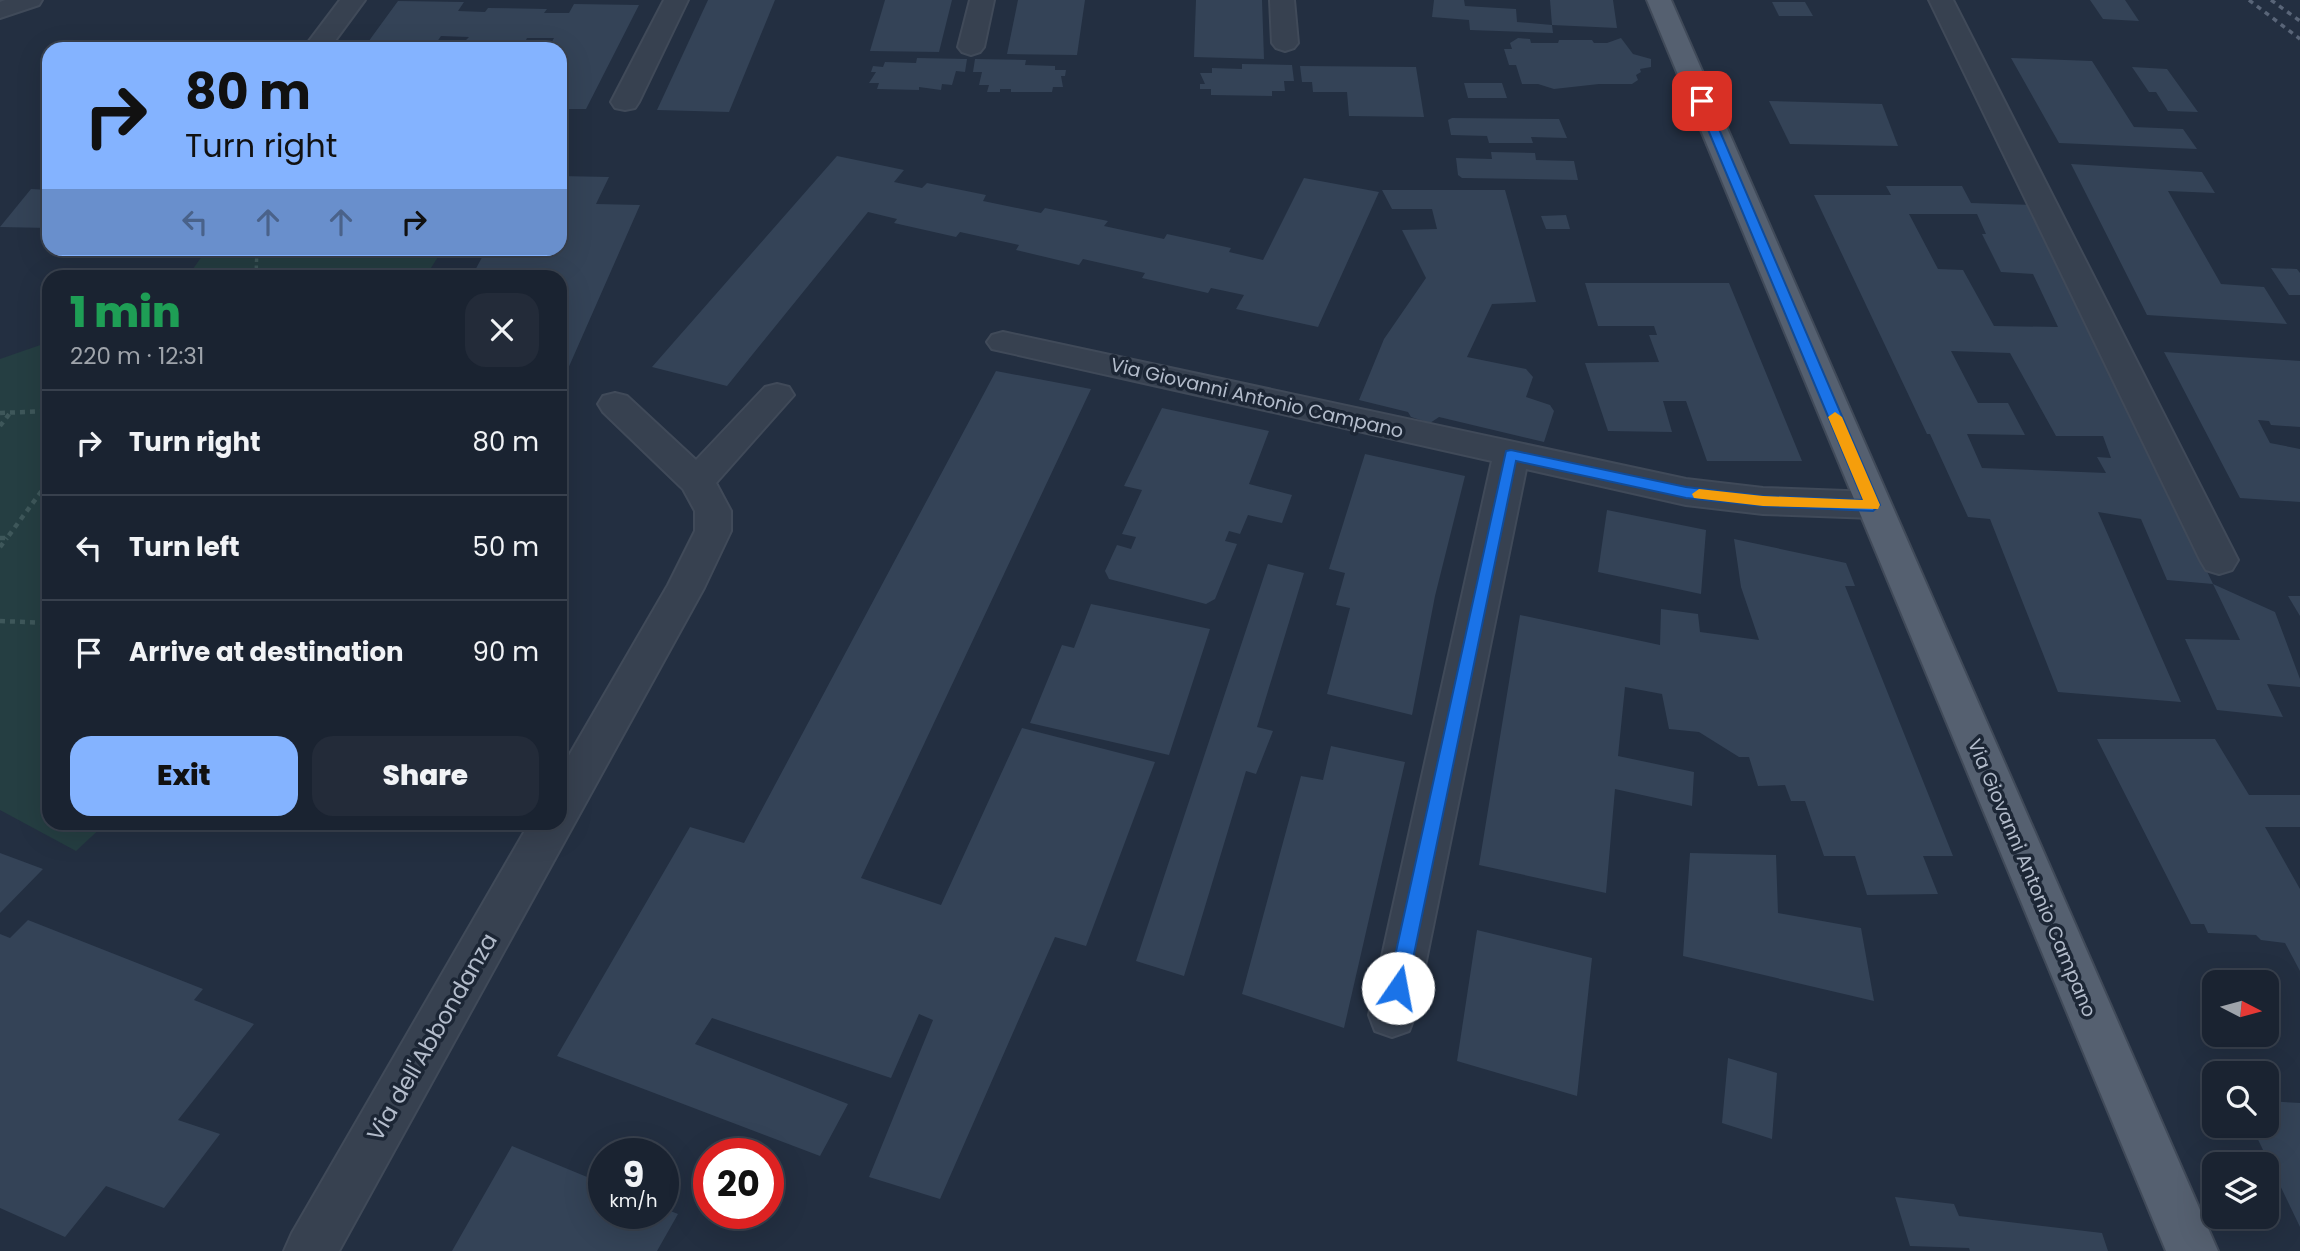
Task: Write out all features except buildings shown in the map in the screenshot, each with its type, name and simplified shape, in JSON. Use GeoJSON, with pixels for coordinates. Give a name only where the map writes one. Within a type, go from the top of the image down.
{"type":"FeatureCollection","features":[{"type":"Feature","properties":{"kind":"main road","name":"Via Giovanni Antonio Campano"},"geometry":{"type":"LineString","coordinates":[[1659,0],[2192,1251]]}},
{"type":"Feature","properties":{"kind":"street"},"geometry":{"type":"LineString","coordinates":[[0,10],[30,0]]}},
{"type":"Feature","properties":{"kind":"street"},"geometry":{"type":"LineString","coordinates":[[321,42],[353,0]]}},
{"type":"Feature","properties":{"kind":"street"},"geometry":{"type":"LineString","coordinates":[[625,102],[676,0]]}},
{"type":"Feature","properties":{"kind":"street"},"geometry":{"type":"LineString","coordinates":[[971,47],[982,0]]}},
{"type":"Feature","properties":{"kind":"street"},"geometry":{"type":"LineString","coordinates":[[1282,0],[1284,43]]}},
{"type":"Feature","properties":{"kind":"street"},"geometry":{"type":"LineString","coordinates":[[1941,0],[2219,560]]}},
{"type":"Feature","properties":{"kind":"street","name":"Via Giovanni Antonio Campano"},"geometry":{"type":"LineString","coordinates":[[1003,342],[1686,492],[1763,501],[1873,505]]}},
{"type":"Feature","properties":{"kind":"street"},"geometry":{"type":"LineString","coordinates":[[697,481],[777,395]]}},
{"type":"Feature","properties":{"kind":"street"},"geometry":{"type":"LineString","coordinates":[[567,798],[685,588],[713,531],[713,511],[697,481],[615,404]]}},
{"type":"Feature","properties":{"kind":"street"},"geometry":{"type":"LineString","coordinates":[[1392,1015],[1511,455]]}},
{"type":"Feature","properties":{"kind":"street","name":"Via dell'Abbondanza"},"geometry":{"type":"LineString","coordinates":[[310,1251],[548,830]]}},
{"type":"Feature","properties":{"kind":"path"},"geometry":{"type":"LineString","coordinates":[[0,413],[42,411]]}},
{"type":"Feature","properties":{"kind":"path"},"geometry":{"type":"LineString","coordinates":[[0,426],[10,412]]}},
{"type":"Feature","properties":{"kind":"path"},"geometry":{"type":"LineString","coordinates":[[0,547],[42,490]]}},
{"type":"Feature","properties":{"kind":"path"},"geometry":{"type":"LineString","coordinates":[[0,538],[7,538]]}},
{"type":"Feature","properties":{"kind":"path"},"geometry":{"type":"LineString","coordinates":[[0,621],[42,623]]}},
{"type":"Feature","properties":{"kind":"green space"},"geometry":{"type":"Polygon","coordinates":[[[202,256],[438,256],[430,270],[192,270],[202,256]]]}},
{"type":"Feature","properties":{"kind":"green space"},"geometry":{"type":"Polygon","coordinates":[[[42,344],[42,830],[98,830],[76,851],[0,810],[0,359],[42,344]]]}},
{"type":"Feature","properties":{"kind":"railway"},"geometry":{"type":"LineString","coordinates":[[2249,0],[2300,39]]}},
{"type":"Feature","properties":{"kind":"railway"},"geometry":{"type":"LineString","coordinates":[[2271,0],[2300,21]]}},
{"type":"Feature","properties":{"kind":"slow traffic"},"geometry":{"type":"LineString","coordinates":[[1699,494],[1763,501],[1873,505],[1835,417]]}},
{"type":"Feature","properties":{"kind":"route"},"geometry":{"type":"LineString","coordinates":[[1398,988],[1511,455],[1725,498],[1873,505],[1702,101]]}}]}
